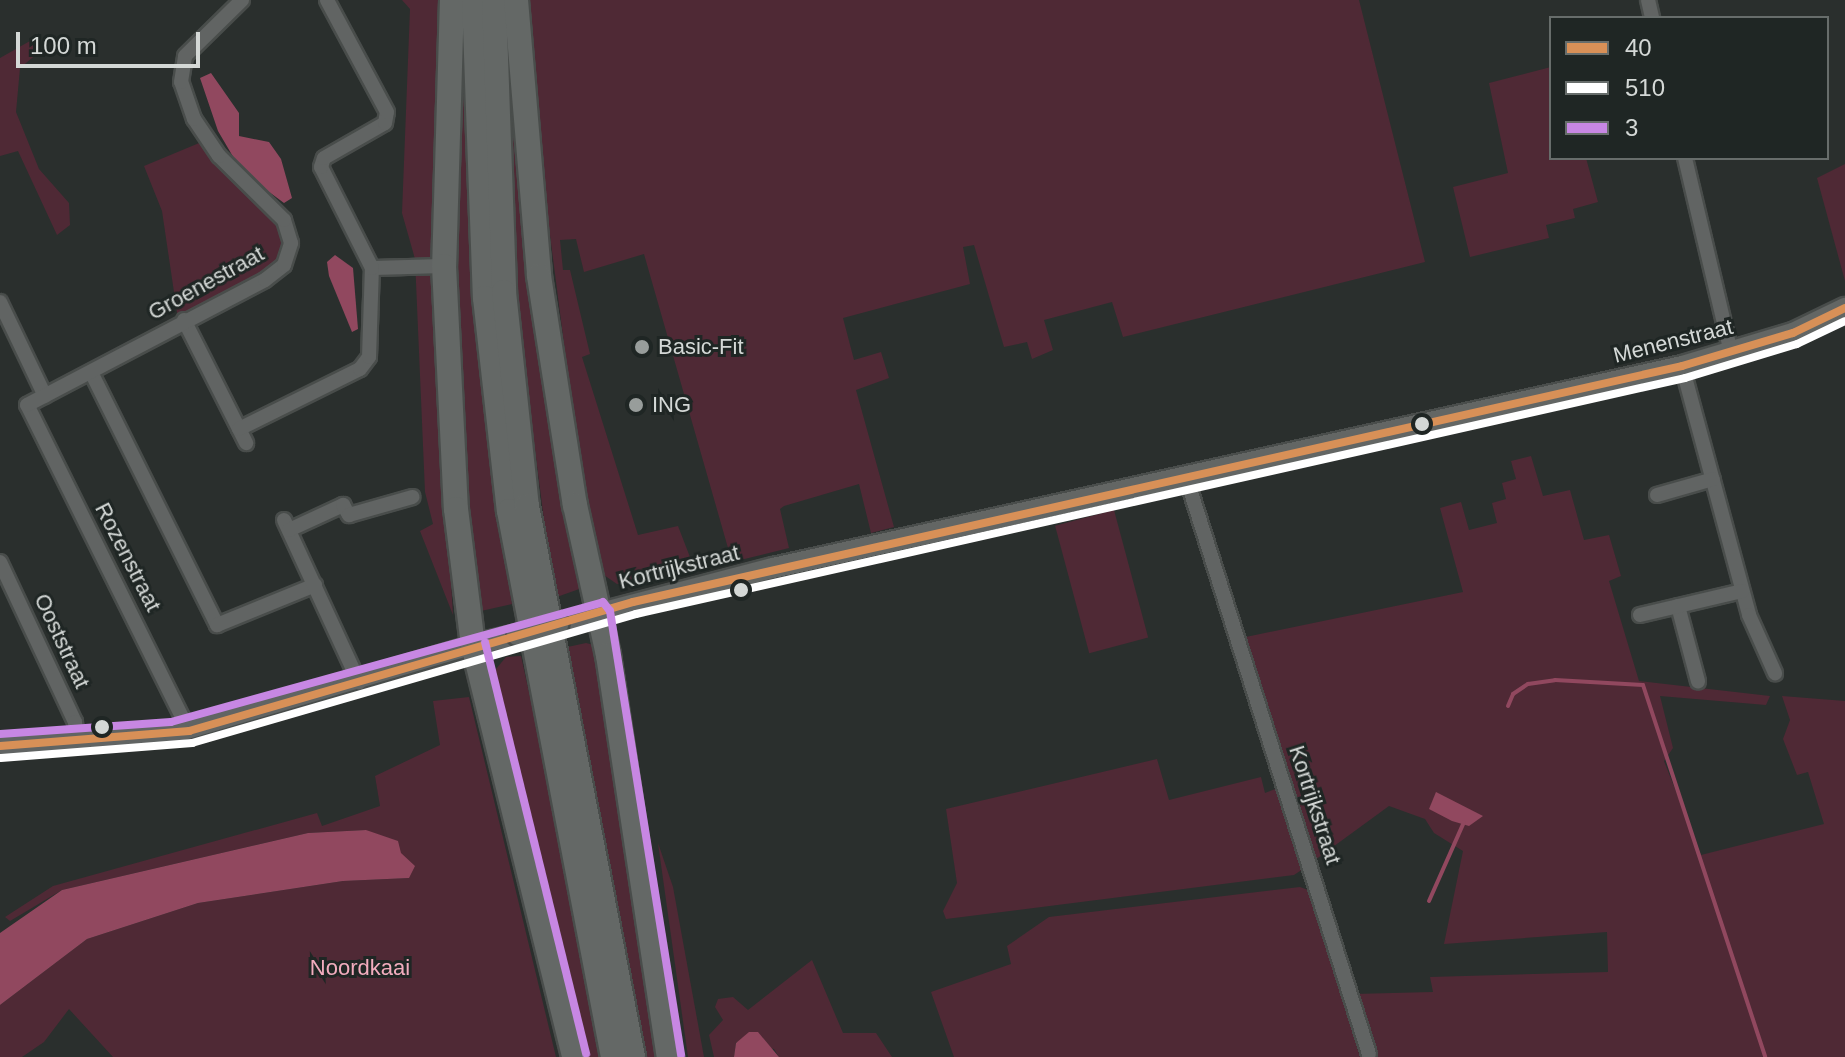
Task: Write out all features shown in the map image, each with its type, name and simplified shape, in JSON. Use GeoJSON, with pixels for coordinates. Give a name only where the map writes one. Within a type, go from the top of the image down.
{"type":"FeatureCollection","features":[{"type":"Feature","properties":{"kind":"highway"},"geometry":{"type":"LineString","coordinates":[[452,0],[444,266],[456,509],[473,645],[574,1057]]}},
{"type":"Feature","properties":{"kind":"highway"},"geometry":{"type":"LineString","coordinates":[[474,0],[485,298],[509,511],[613,1057]]}},
{"type":"Feature","properties":{"kind":"highway"},"geometry":{"type":"LineString","coordinates":[[494,0],[504,292],[527,506],[633,1057]]}},
{"type":"Feature","properties":{"kind":"highway"},"geometry":{"type":"LineString","coordinates":[[516,0],[539,276],[575,505],[598,613],[669,1057]]}},
{"type":"Feature","properties":{"kind":"main road","name":"Menenstraat"},"geometry":{"type":"LineString","coordinates":[[1506,404],[1731,353],[1793,333],[1845,308]]}},
{"type":"Feature","properties":{"kind":"main road","name":"Kortrijkstraat"},"geometry":{"type":"LineString","coordinates":[[473,645],[773,568],[1187,480],[1506,404]]}},
{"type":"Feature","properties":{"kind":"street","name":"Groenestraat"},"geometry":{"type":"LineString","coordinates":[[27,405],[265,280],[284,265],[289,252],[284,220],[219,156],[194,119],[181,82],[185,56],[242,0]]}},
{"type":"Feature","properties":{"kind":"street"},"geometry":{"type":"LineString","coordinates":[[184,320],[242,436],[366,363],[372,268],[321,167],[324,158],[385,123],[387,112],[327,0]]}},
{"type":"Feature","properties":{"kind":"street"},"geometry":{"type":"LineString","coordinates":[[1685,160],[1731,353]]}},
{"type":"Feature","properties":{"kind":"street"},"geometry":{"type":"LineString","coordinates":[[372,268],[444,266]]}},
{"type":"Feature","properties":{"kind":"street"},"geometry":{"type":"LineString","coordinates":[[0,302],[45,396]]}},
{"type":"Feature","properties":{"kind":"street"},"geometry":{"type":"LineString","coordinates":[[1682,366],[1742,591],[1775,673]]}},
{"type":"Feature","properties":{"kind":"street"},"geometry":{"type":"LineString","coordinates":[[91,372],[217,625],[315,585]]}},
{"type":"Feature","properties":{"kind":"street","name":"Rozenstraat"},"geometry":{"type":"LineString","coordinates":[[27,405],[189,731]]}},
{"type":"Feature","properties":{"kind":"street"},"geometry":{"type":"LineString","coordinates":[[1657,495],[1713,479]]}},
{"type":"Feature","properties":{"kind":"street","name":"Kortrijkstraat"},"geometry":{"type":"LineString","coordinates":[[1187,480],[1369,1054]]}},
{"type":"Feature","properties":{"kind":"street"},"geometry":{"type":"LineString","coordinates":[[359,682],[287,525],[343,505],[349,515],[412,497]]}},
{"type":"Feature","properties":{"kind":"street","name":"Ooststraat"},"geometry":{"type":"LineString","coordinates":[[0,562],[75,722],[77,741]]}},
{"type":"Feature","properties":{"kind":"street"},"geometry":{"type":"LineString","coordinates":[[1640,615],[1742,591]]}},
{"type":"Feature","properties":{"kind":"street"},"geometry":{"type":"LineString","coordinates":[[1678,606],[1698,681]]}},
{"type":"Feature","properties":{"kind":"street","name":"Kortrijkstraat"},"geometry":{"type":"LineString","coordinates":[[0,746],[189,731],[473,645]]}},
{"type":"Feature","properties":{"kind":"green space"},"geometry":{"type":"Polygon","coordinates":[[[402,0],[441,0],[433,285],[453,615],[420,531],[433,524],[425,492],[415,259],[402,213],[410,9],[402,0]]]}},
{"type":"Feature","properties":{"kind":"green space"},"geometry":{"type":"Polygon","coordinates":[[[465,0],[468,171],[479,342],[512,604],[481,611],[462,487],[449,170],[465,0]]]}},
{"type":"Feature","properties":{"kind":"green space"},"geometry":{"type":"Polygon","coordinates":[[[503,0],[582,588],[554,598],[512,270],[503,0]]]}},
{"type":"Feature","properties":{"kind":"green space"},"geometry":{"type":"Polygon","coordinates":[[[529,0],[1359,0],[1425,262],[1123,337],[1112,302],[1044,320],[1053,350],[1032,359],[1027,342],[1004,347],[974,245],[963,247],[970,284],[843,318],[854,360],[881,352],[889,378],[856,390],[894,527],[871,533],[859,484],[784,506],[780,509],[789,548],[732,562],[644,254],[584,272],[576,239],[560,240],[563,270],[570,270],[590,354],[582,357],[638,535],[678,526],[695,570],[637,585],[617,584],[601,573],[580,468],[538,142],[529,0]]]}},
{"type":"Feature","properties":{"kind":"green space"},"geometry":{"type":"Polygon","coordinates":[[[30,41],[38,53],[20,68],[16,112],[39,169],[69,203],[70,225],[57,235],[18,151],[0,156],[0,58],[30,41]]]}},
{"type":"Feature","properties":{"kind":"green space"},"geometry":{"type":"Polygon","coordinates":[[[1549,68],[1549,160],[1587,160],[1598,202],[1573,209],[1575,218],[1546,225],[1549,238],[1470,257],[1453,187],[1508,173],[1489,83],[1549,68]]]}},
{"type":"Feature","properties":{"kind":"green space"},"geometry":{"type":"Polygon","coordinates":[[[204,141],[238,185],[279,223],[285,251],[273,269],[178,319],[162,211],[144,166],[204,141]]]}},
{"type":"Feature","properties":{"kind":"green space"},"geometry":{"type":"Polygon","coordinates":[[[1845,164],[1845,281],[1817,178],[1845,164]]]}},
{"type":"Feature","properties":{"kind":"green space"},"geometry":{"type":"Polygon","coordinates":[[[1531,456],[1543,496],[1570,490],[1584,540],[1609,535],[1621,576],[1609,581],[1639,681],[1770,696],[1766,705],[1660,696],[1673,748],[1664,761],[1701,855],[1824,824],[1808,772],[1797,775],[1783,739],[1790,720],[1782,696],[1845,701],[1845,1057],[1373,1057],[1354,994],[1433,992],[1430,977],[1608,972],[1607,932],[1444,944],[1463,851],[1434,833],[1425,819],[1389,806],[1315,860],[1241,638],[1463,592],[1440,508],[1461,502],[1469,530],[1497,523],[1492,503],[1506,499],[1502,483],[1516,479],[1511,461],[1531,456]]]}},
{"type":"Feature","properties":{"kind":"green space"},"geometry":{"type":"Polygon","coordinates":[[[1114,510],[1148,638],[1089,653],[1055,526],[1114,510]]]}},
{"type":"Feature","properties":{"kind":"green space"},"geometry":{"type":"Polygon","coordinates":[[[586,643],[598,646],[662,1057],[641,1057],[563,648],[586,643]]]}},
{"type":"Feature","properties":{"kind":"green space"},"geometry":{"type":"Polygon","coordinates":[[[521,656],[605,1057],[583,1057],[491,675],[506,657],[521,656]]]}},
{"type":"Feature","properties":{"kind":"green space","name":"Noordkaai"},"geometry":{"type":"Polygon","coordinates":[[[469,697],[556,1057],[113,1057],[69,1009],[44,1042],[22,1057],[0,1057],[0,1005],[87,939],[198,903],[343,881],[409,878],[407,860],[366,830],[308,833],[62,890],[10,921],[5,917],[53,886],[317,813],[322,826],[380,806],[375,776],[440,745],[433,701],[469,697]]]}},
{"type":"Feature","properties":{"kind":"green space"},"geometry":{"type":"Polygon","coordinates":[[[1157,759],[1169,800],[1261,777],[1265,793],[1278,788],[1303,869],[1294,875],[946,919],[943,911],[957,883],[946,809],[1157,759]]]}},
{"type":"Feature","properties":{"kind":"green space"},"geometry":{"type":"Polygon","coordinates":[[[658,843],[673,887],[704,1057],[688,1057],[658,843]]]}},
{"type":"Feature","properties":{"kind":"green space"},"geometry":{"type":"Polygon","coordinates":[[[1300,887],[1311,891],[1360,1057],[954,1057],[931,992],[1011,964],[1007,946],[1049,917],[1300,887]]]}},
{"type":"Feature","properties":{"kind":"green space"},"geometry":{"type":"Polygon","coordinates":[[[812,960],[843,1033],[876,1033],[892,1057],[779,1057],[774,1049],[736,1042],[734,1057],[714,1057],[709,1035],[723,1020],[715,1007],[718,999],[733,997],[748,1010],[812,960]]]}},
{"type":"Feature","properties":{"kind":"shaded area"},"geometry":{"type":"Polygon","coordinates":[[[211,73],[239,113],[239,136],[269,142],[281,159],[292,198],[284,203],[242,172],[218,131],[200,78],[211,73]]]}},
{"type":"Feature","properties":{"kind":"shaded area"},"geometry":{"type":"Polygon","coordinates":[[[335,255],[353,268],[358,329],[352,332],[329,276],[327,262],[335,255]]]}},
{"type":"Feature","properties":{"kind":"shaded area"},"geometry":{"type":"Polygon","coordinates":[[[1436,792],[1483,816],[1469,826],[1452,821],[1429,809],[1436,792]]]}},
{"type":"Feature","properties":{"kind":"shaded area"},"geometry":{"type":"Polygon","coordinates":[[[366,830],[398,841],[401,853],[415,866],[409,878],[343,881],[198,903],[87,939],[0,1005],[0,933],[62,890],[308,833],[366,830]]]}},
{"type":"Feature","properties":{"kind":"shaded area"},"geometry":{"type":"Polygon","coordinates":[[[749,1032],[758,1032],[779,1057],[734,1057],[736,1043],[749,1032]]]}},
{"type":"Feature","properties":{"kind":"waterway"},"geometry":{"type":"LineString","coordinates":[[1508,706],[1513,694],[1528,684],[1555,680],[1643,685],[1765,1057]]}},
{"type":"Feature","properties":{"kind":"waterway"},"geometry":{"type":"LineString","coordinates":[[1429,901],[1464,822]]}},
{"type":"Feature","properties":{"kind":"transit line","name":"40"},"geometry":{"type":"LineString","coordinates":[[0,746],[189,731],[633,602],[1682,366],[1793,333],[1845,308]]}},
{"type":"Feature","properties":{"kind":"transit line","name":"510"},"geometry":{"type":"LineString","coordinates":[[1,758],[192,743],[636,614],[1685,378],[1797,344],[1845,321]]}},
{"type":"Feature","properties":{"kind":"transit line","name":"3"},"geometry":{"type":"LineString","coordinates":[[0,734],[171,722],[603,602],[610,611],[681,1055]]}},
{"type":"Feature","properties":{"kind":"transit line","name":"3"},"geometry":{"type":"LineString","coordinates":[[485,642],[586,1054]]}},
{"type":"Feature","properties":{"kind":"place","name":"Basic-Fit"},"geometry":{"type":"Point","coordinates":[642,347]}},
{"type":"Feature","properties":{"kind":"place","name":"ING"},"geometry":{"type":"Point","coordinates":[636,405]}}]}
